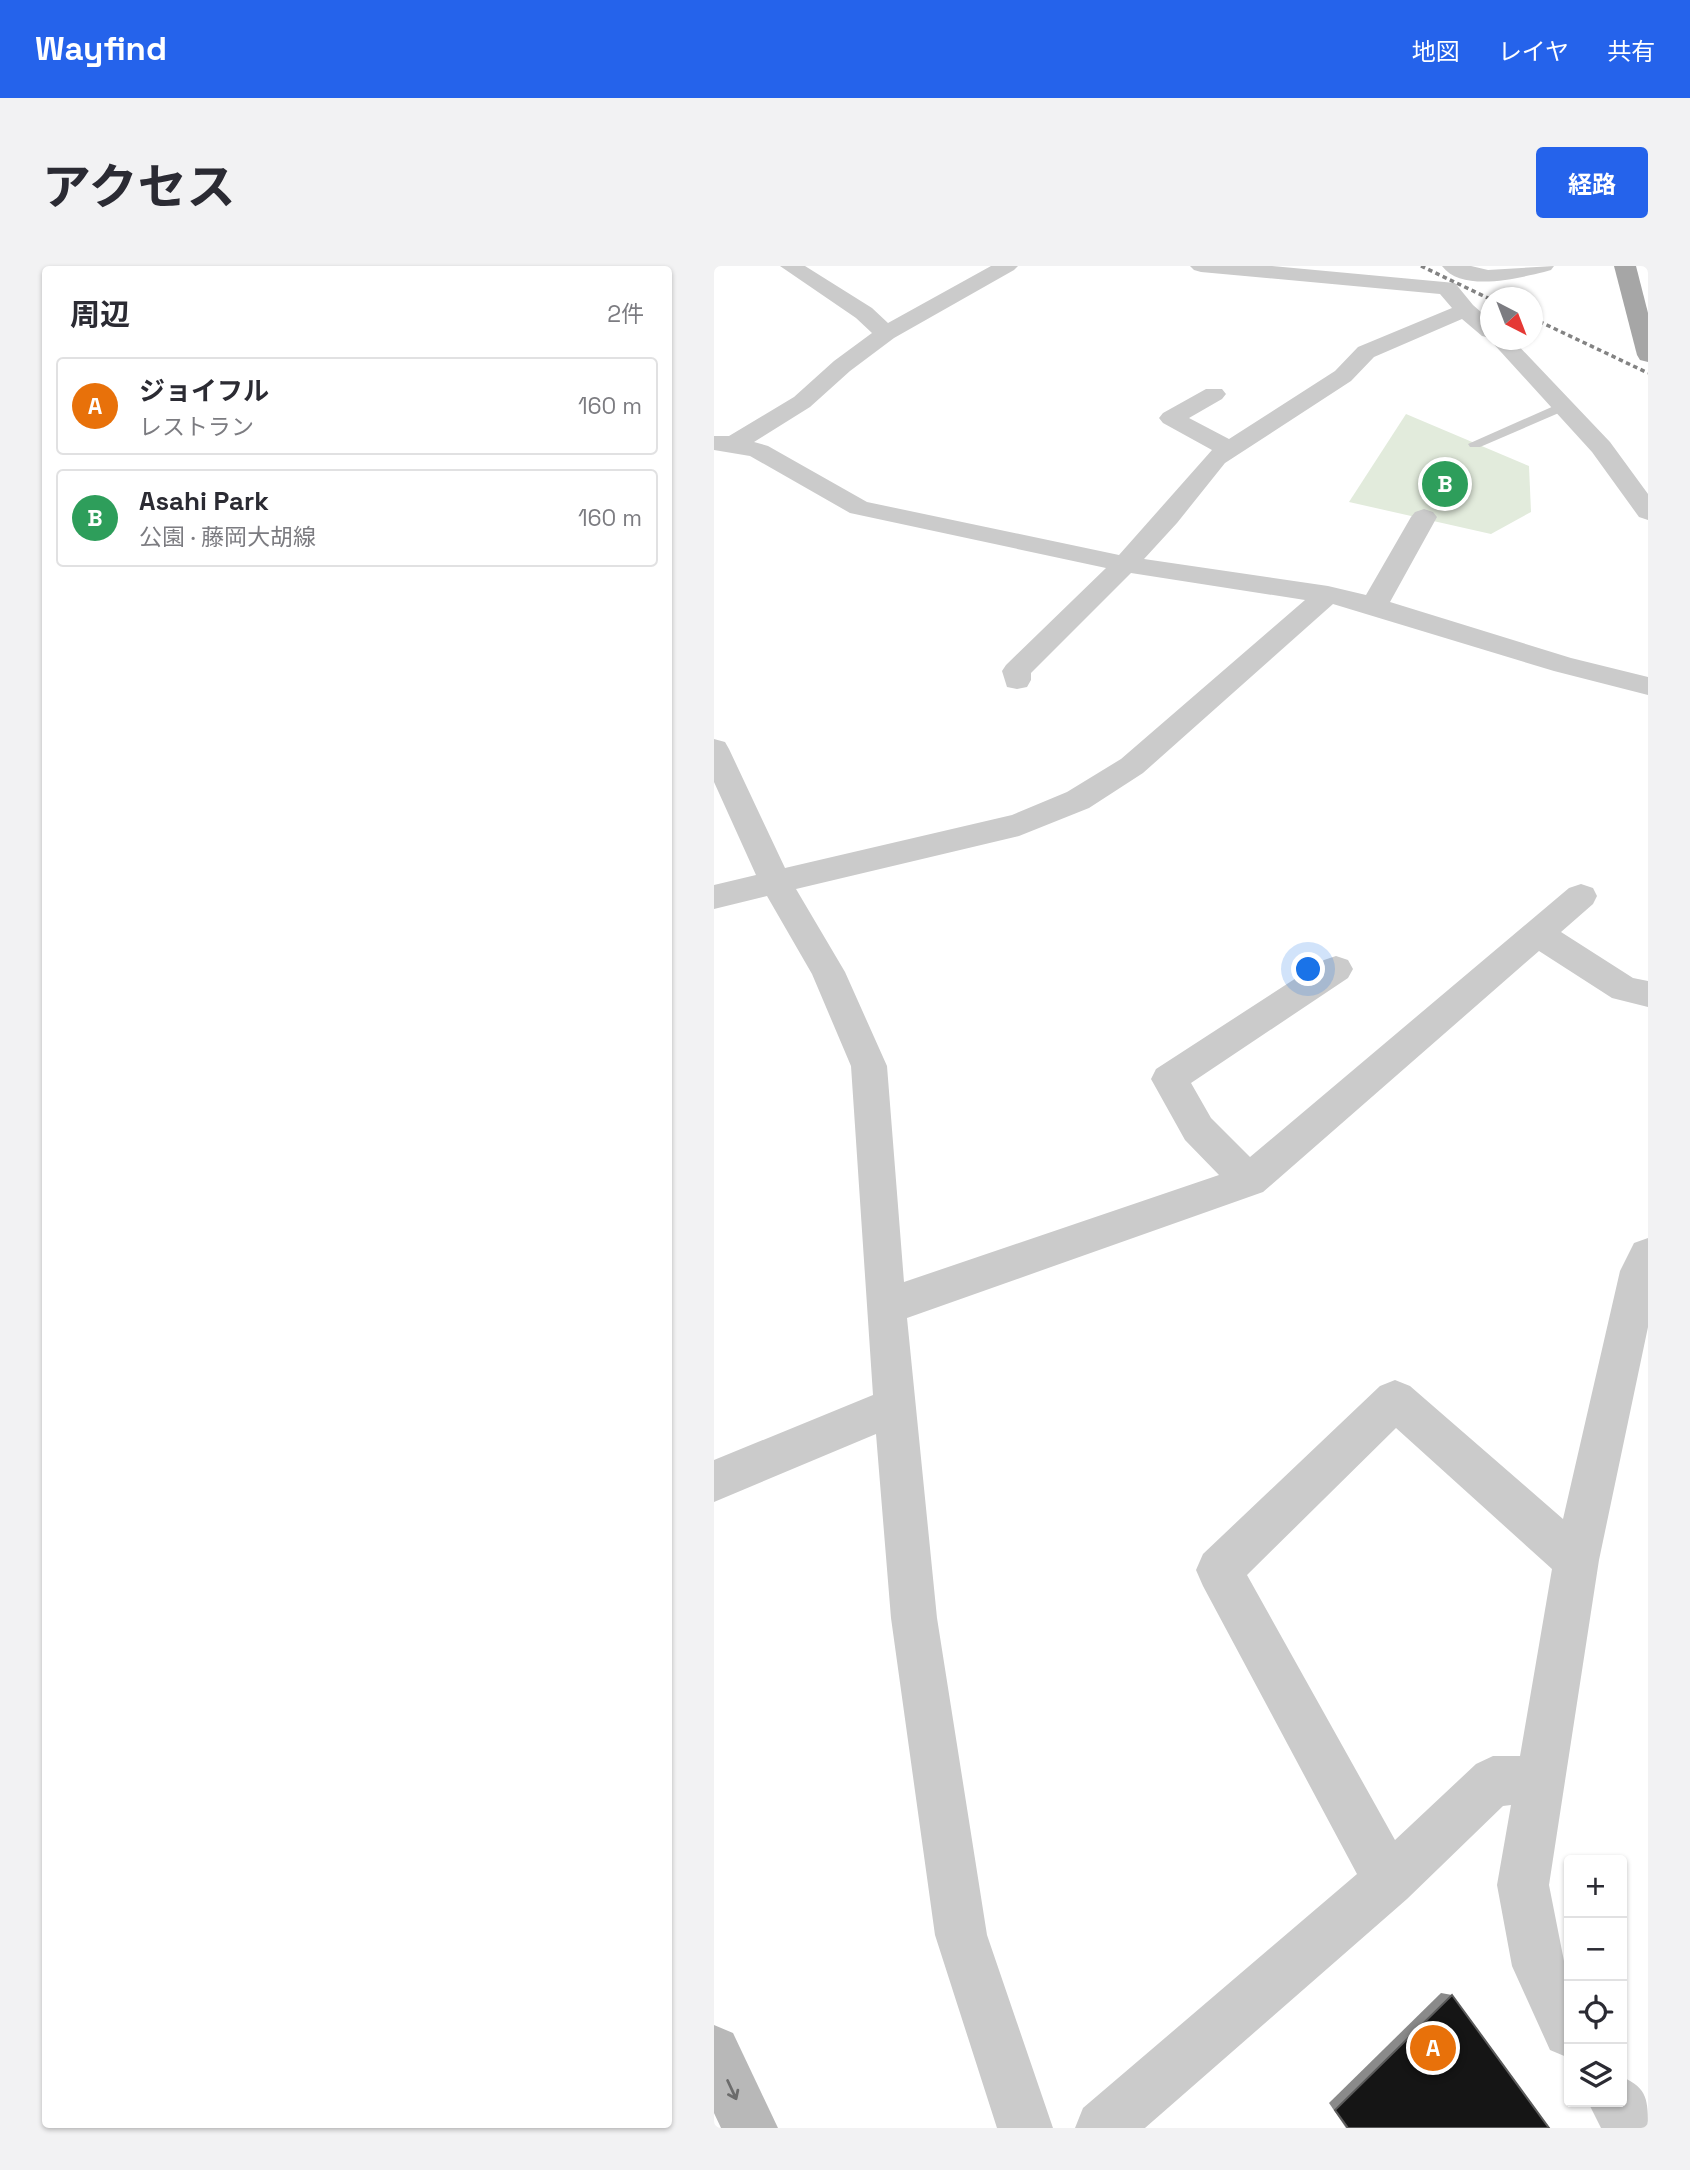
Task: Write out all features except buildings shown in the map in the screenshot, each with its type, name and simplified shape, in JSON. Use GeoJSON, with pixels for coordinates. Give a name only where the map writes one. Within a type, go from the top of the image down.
{"type":"FeatureCollection","features":[{"type":"Feature","properties":{"kind":"main road"},"geometry":{"type":"LineString","coordinates":[[1625,266],[1648,355]]}},
{"type":"Feature","properties":{"kind":"street"},"geometry":{"type":"LineString","coordinates":[[792,266],[864,313],[886,333]]}},
{"type":"Feature","properties":{"kind":"street"},"geometry":{"type":"LineString","coordinates":[[724,443],[802,402],[842,366],[886,333],[1007,266]]}},
{"type":"Feature","properties":{"kind":"street"},"geometry":{"type":"LineString","coordinates":[[1201,266],[1447,288],[1475,275]]}},
{"type":"Feature","properties":{"kind":"street"},"geometry":{"type":"LineString","coordinates":[[1453,266],[1475,275],[1491,277],[1544,266]]}},
{"type":"Feature","properties":{"kind":"street"},"geometry":{"type":"LineString","coordinates":[[1447,288],[1465,310],[1480,323]]}},
{"type":"Feature","properties":{"kind":"street"},"geometry":{"type":"LineString","coordinates":[[1017,680],[1016,671],[1125,564],[1168,518],[1216,458],[1343,376],[1366,352],[1465,310]]}},
{"type":"Feature","properties":{"kind":"street"},"geometry":{"type":"LineString","coordinates":[[1510,350],[1601,447],[1648,512]]}},
{"type":"Feature","properties":{"kind":"street"},"geometry":{"type":"LineString","coordinates":[[1214,394],[1171,418],[1229,449]]}},
{"type":"Feature","properties":{"kind":"street"},"geometry":{"type":"LineString","coordinates":[[724,443],[759,451],[859,508],[1125,564],[1328,594],[1374,605],[1564,665],[1648,686]]}},
{"type":"Feature","properties":{"kind":"street"},"geometry":{"type":"LineString","coordinates":[[1374,605],[1424,517]]}},
{"type":"Feature","properties":{"kind":"street"},"geometry":{"type":"LineString","coordinates":[[714,897],[1019,825],[1057,811],[1105,787],[1328,594]]}},
{"type":"Feature","properties":{"kind":"street"},"geometry":{"type":"LineString","coordinates":[[714,749],[775,882],[828,972],[869,1066],[886,1307],[914,1618],[961,1935],[1025,2128]]}},
{"type":"Feature","properties":{"kind":"street"},"geometry":{"type":"LineString","coordinates":[[886,1307],[1249,1181],[1581,896]]}},
{"type":"Feature","properties":{"kind":"street"},"geometry":{"type":"LineString","coordinates":[[1538,934],[1624,989],[1648,994]]}},
{"type":"Feature","properties":{"kind":"street"},"geometry":{"type":"LineString","coordinates":[[1249,1181],[1198,1129],[1169,1079],[1336,969]]}},
{"type":"Feature","properties":{"kind":"street"},"geometry":{"type":"LineString","coordinates":[[1564,2021],[1538,1966],[1522,1885],[1576,1560],[1640,1271],[1648,1255]]}},
{"type":"Feature","properties":{"kind":"street"},"geometry":{"type":"LineString","coordinates":[[1389,1881],[1219,1570],[1395,1399],[1576,1560]]}},
{"type":"Feature","properties":{"kind":"street"},"geometry":{"type":"LineString","coordinates":[[714,1481],[895,1406]]}},
{"type":"Feature","properties":{"kind":"street"},"geometry":{"type":"LineString","coordinates":[[1103,2128],[1389,1881],[1493,1781],[1540,1780]]}},
{"type":"Feature","properties":{"kind":"street"},"geometry":{"type":"LineString","coordinates":[[714,2052],[750,2128]]}},
{"type":"Feature","properties":{"kind":"street"},"geometry":{"type":"LineString","coordinates":[[1620,2107],[1636,2128]]}},
{"type":"Feature","properties":{"kind":"lane"},"geometry":{"type":"LineString","coordinates":[[1475,444],[1563,406]]}},
{"type":"Feature","properties":{"kind":"green space"},"geometry":{"type":"Polygon","coordinates":[[[1406,414],[1529,466],[1531,512],[1491,534],[1349,502],[1406,414]]]}},
{"type":"Feature","properties":{"kind":"railway"},"geometry":{"type":"LineString","coordinates":[[1421,266],[1480,294]]}},
{"type":"Feature","properties":{"kind":"railway"},"geometry":{"type":"LineString","coordinates":[[1543,323],[1648,373]]}},
{"type":"Feature","properties":{"kind":"place","name":"Asahi Park"},"geometry":{"type":"Point","coordinates":[1445,484]}},
{"type":"Feature","properties":{"kind":"place","name":"ジョイフル"},"geometry":{"type":"Point","coordinates":[1433,2048]}}]}
